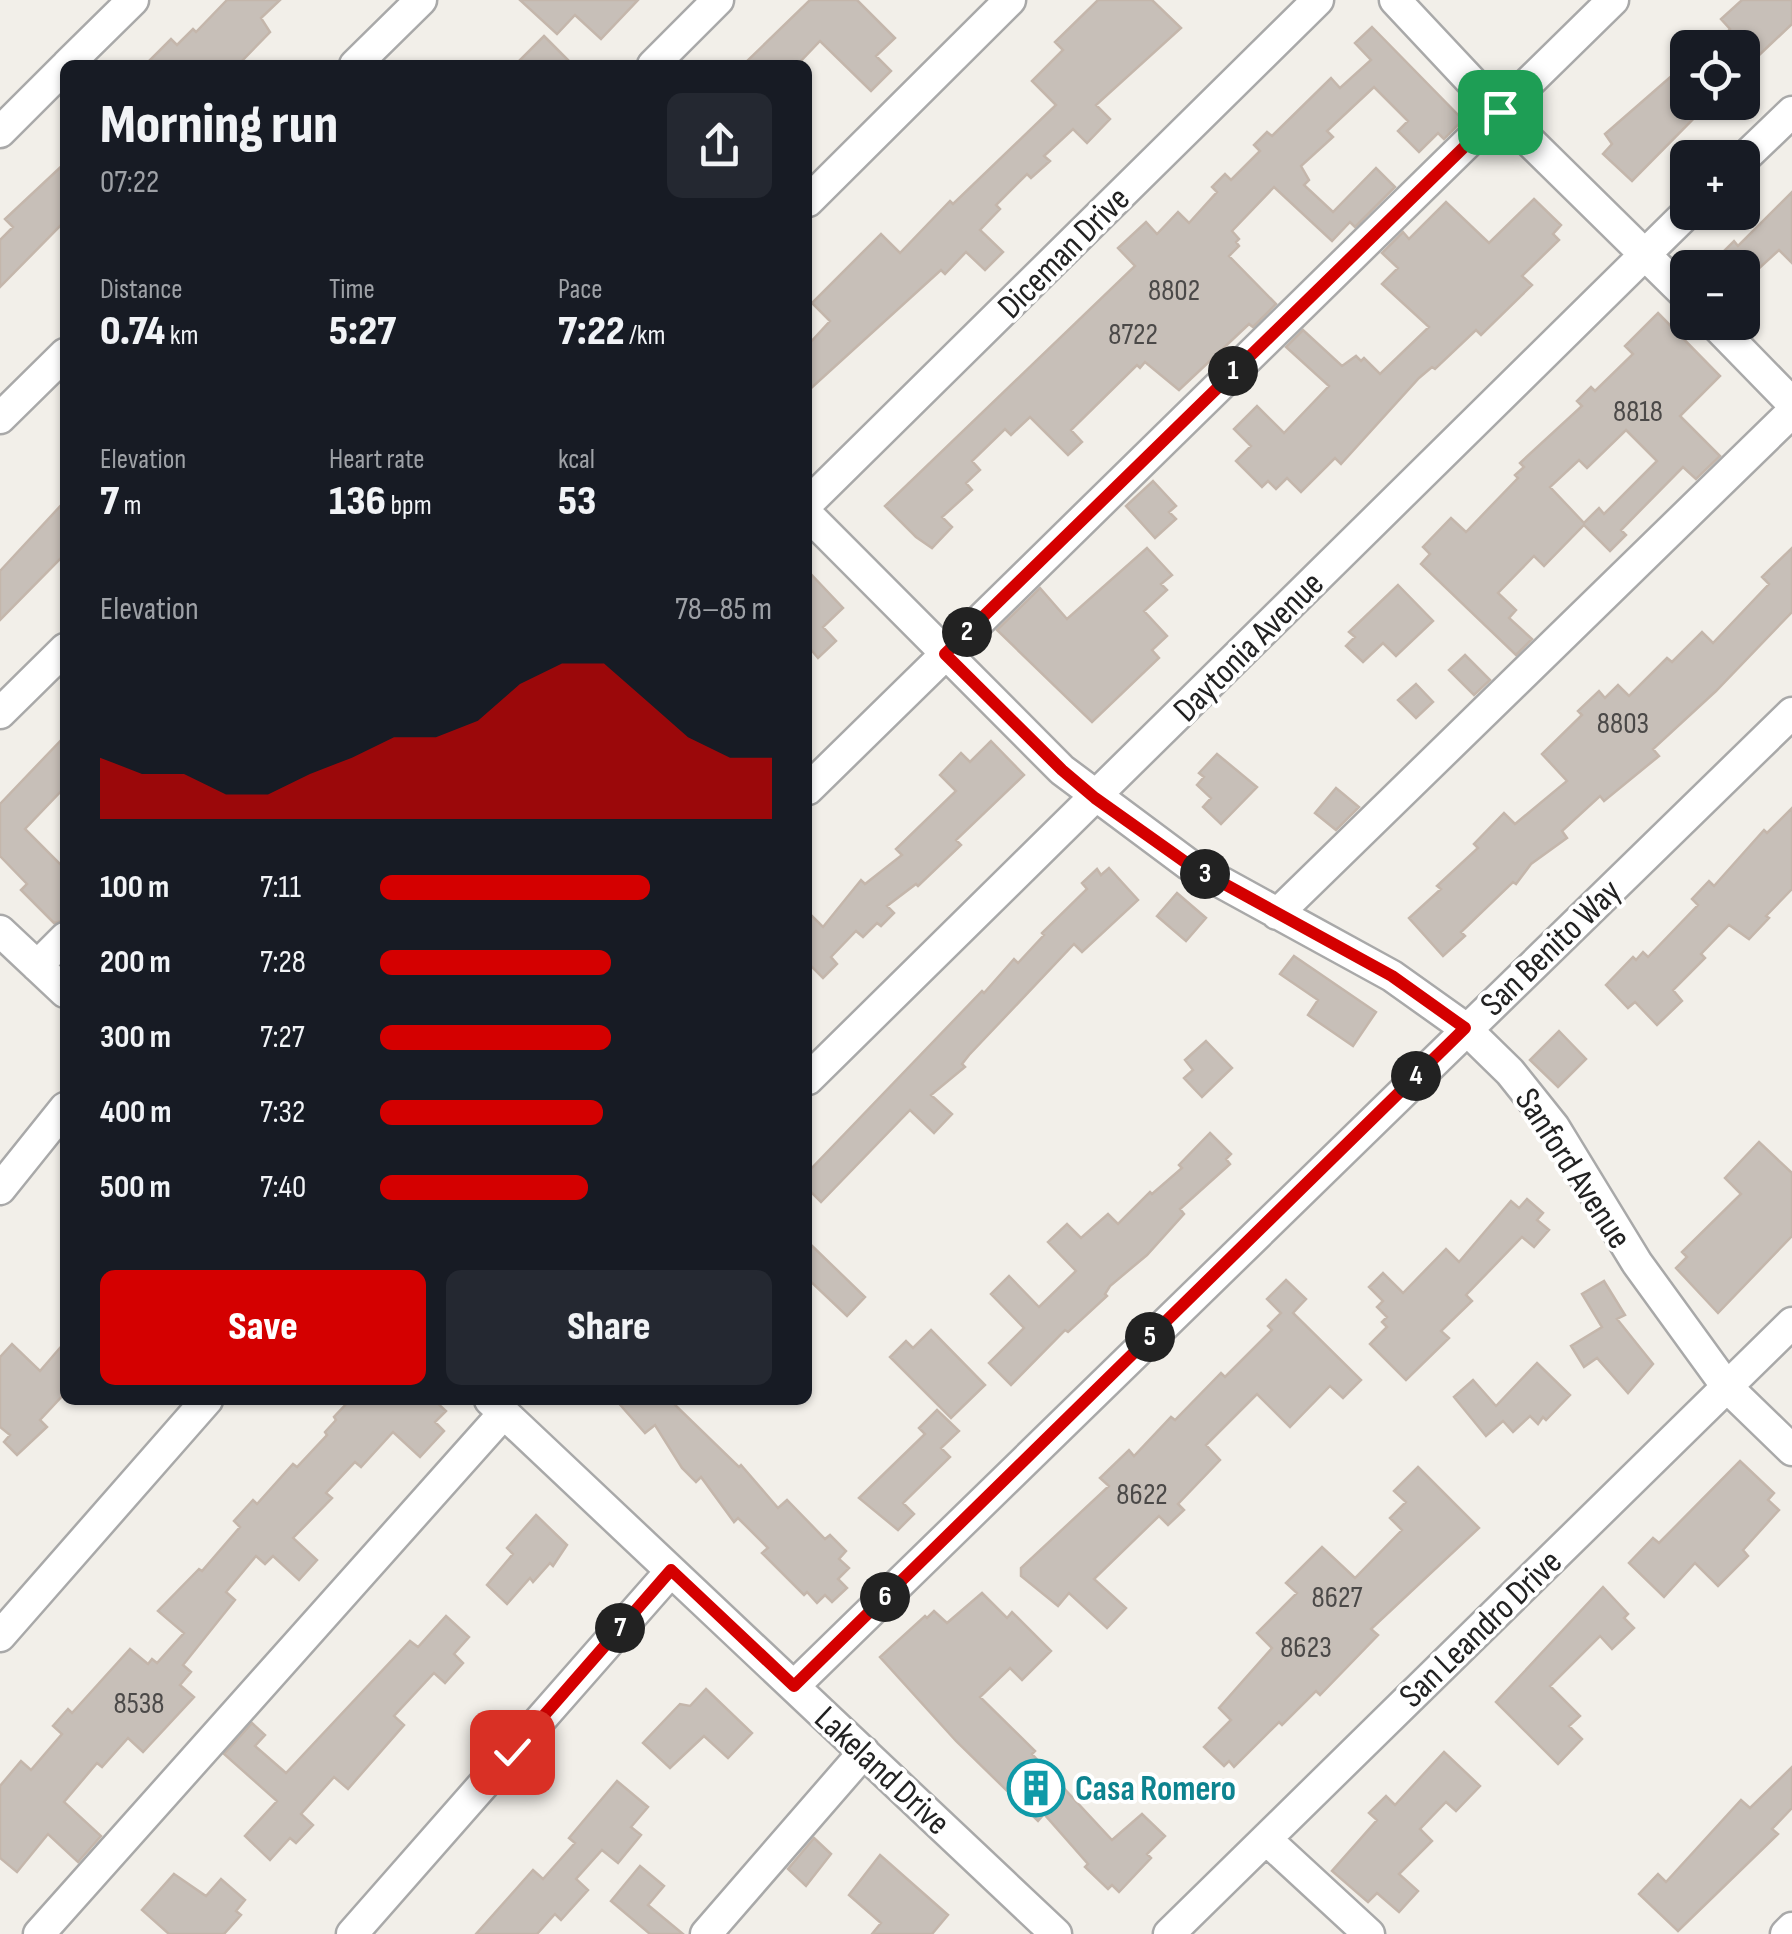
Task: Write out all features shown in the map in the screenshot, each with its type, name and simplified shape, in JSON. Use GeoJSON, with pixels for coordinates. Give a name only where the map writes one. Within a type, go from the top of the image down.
{"type":"FeatureCollection","features":[{"type":"Feature","properties":{"kind":"street"},"geometry":{"type":"LineString","coordinates":[[72,60],[132,0]]}},
{"type":"Feature","properties":{"kind":"street"},"geometry":{"type":"LineString","coordinates":[[361,60],[421,0]]}},
{"type":"Feature","properties":{"kind":"street"},"geometry":{"type":"LineString","coordinates":[[658,60],[718,0]]}},
{"type":"Feature","properties":{"kind":"street"},"geometry":{"type":"LineString","coordinates":[[812,197],[1010,0]]}},
{"type":"Feature","properties":{"kind":"street","name":"Diceman Drive"},"geometry":{"type":"LineString","coordinates":[[812,499],[1318,0]]}},
{"type":"Feature","properties":{"kind":"street"},"geometry":{"type":"LineString","coordinates":[[1395,0],[1500,112],[1670,279]]}},
{"type":"Feature","properties":{"kind":"street"},"geometry":{"type":"LineString","coordinates":[[812,786],[1613,0]]}},
{"type":"Feature","properties":{"kind":"street"},"geometry":{"type":"LineString","coordinates":[[0,132],[60,72]]}},
{"type":"Feature","properties":{"kind":"street"},"geometry":{"type":"LineString","coordinates":[[1760,143],[1792,112]]}},
{"type":"Feature","properties":{"kind":"street","name":"Daytonia Avenue"},"geometry":{"type":"LineString","coordinates":[[812,1075],[1670,230]]}},
{"type":"Feature","properties":{"kind":"street"},"geometry":{"type":"LineString","coordinates":[[1731,340],[1792,402]]}},
{"type":"Feature","properties":{"kind":"street"},"geometry":{"type":"LineString","coordinates":[[0,418],[60,359]]}},
{"type":"Feature","properties":{"kind":"street"},"geometry":{"type":"LineString","coordinates":[[1278,914],[1792,412]]}},
{"type":"Feature","properties":{"kind":"street","name":"Sanford Avenue"},"geometry":{"type":"LineString","coordinates":[[812,519],[1062,770],[1095,798],[1188,864],[1392,976],[1465,1028],[1510,1072],[1554,1127],[1637,1263],[1727,1387],[1792,1450]]}},
{"type":"Feature","properties":{"kind":"street"},"geometry":{"type":"LineString","coordinates":[[0,714],[60,654]]}},
{"type":"Feature","properties":{"kind":"street","name":"San Benito Way"},"geometry":{"type":"LineString","coordinates":[[794,1686],[1792,713]]}},
{"type":"Feature","properties":{"kind":"street"},"geometry":{"type":"LineString","coordinates":[[0,931],[60,987]]}},
{"type":"Feature","properties":{"kind":"street"},"geometry":{"type":"LineString","coordinates":[[37,966],[60,943]]}},
{"type":"Feature","properties":{"kind":"street"},"geometry":{"type":"LineString","coordinates":[[0,1189],[60,1114]]}},
{"type":"Feature","properties":{"kind":"street","name":"San Leandro Drive"},"geometry":{"type":"LineString","coordinates":[[1168,1934],[1792,1323]]}},
{"type":"Feature","properties":{"kind":"street"},"geometry":{"type":"LineString","coordinates":[[0,1636],[203,1405]]}},
{"type":"Feature","properties":{"kind":"street"},"geometry":{"type":"LineString","coordinates":[[40,1934],[497,1406]]}},
{"type":"Feature","properties":{"kind":"street","name":"Lakeland Drive"},"geometry":{"type":"LineString","coordinates":[[497,1406],[1056,1934]]}},
{"type":"Feature","properties":{"kind":"street"},"geometry":{"type":"LineString","coordinates":[[352,1934],[671,1570]]}},
{"type":"Feature","properties":{"kind":"street"},"geometry":{"type":"LineString","coordinates":[[706,1934],[864,1752]]}},
{"type":"Feature","properties":{"kind":"street"},"geometry":{"type":"LineString","coordinates":[[1266,1839],[1369,1934]]}},
{"type":"Feature","properties":{"kind":"street"},"geometry":{"type":"LineString","coordinates":[[1786,1934],[1792,1928]]}},
{"type":"Feature","properties":{"kind":"building"},"geometry":{"type":"Polygon","coordinates":[[[227,0],[280,0],[261,18],[270,32],[243,60],[150,60],[171,39],[177,45],[193,29],[196,32],[227,0]]]}},
{"type":"Feature","properties":{"kind":"building"},"geometry":{"type":"Polygon","coordinates":[[[520,0],[638,0],[601,39],[575,15],[557,34],[520,0]]]}},
{"type":"Feature","properties":{"kind":"building"},"geometry":{"type":"Polygon","coordinates":[[[810,0],[857,0],[895,38],[876,56],[891,71],[871,91],[820,41],[802,60],[748,60],[810,0]]]}},
{"type":"Feature","properties":{"kind":"building"},"geometry":{"type":"Polygon","coordinates":[[[1098,0],[1152,0],[1181,28],[1096,105],[1110,119],[1087,143],[1073,129],[1044,156],[1050,161],[1031,178],[1027,174],[996,205],[1000,209],[980,230],[1003,252],[985,270],[966,252],[812,387],[812,341],[830,321],[812,303],[881,234],[900,253],[950,201],[953,204],[1056,105],[1032,81],[1063,50],[1055,42],[1098,0]]]}},
{"type":"Feature","properties":{"kind":"building"},"geometry":{"type":"Polygon","coordinates":[[[1742,0],[1792,0],[1792,24],[1760,54],[1760,30],[1729,30],[1721,19],[1742,0]]]}},
{"type":"Feature","properties":{"kind":"building"},"geometry":{"type":"Polygon","coordinates":[[[1372,27],[1463,120],[1444,139],[1438,133],[1419,152],[1398,131],[1408,121],[1374,87],[1327,131],[1333,137],[1301,166],[1309,180],[1304,185],[1333,212],[1376,168],[1395,187],[1355,227],[1350,222],[1332,241],[1274,187],[1232,231],[1239,246],[1229,256],[1276,304],[1253,327],[1249,324],[1179,390],[1145,362],[1140,368],[1137,365],[1071,430],[1082,442],[1068,455],[1030,417],[1011,435],[1005,429],[972,461],[980,470],[966,483],[972,490],[942,517],[952,527],[932,548],[916,537],[885,506],[1135,266],[1118,248],[1146,222],[1157,234],[1178,212],[1189,223],[1217,192],[1212,187],[1225,174],[1231,180],[1260,151],[1254,145],[1267,132],[1272,136],[1331,78],[1340,88],[1371,60],[1355,43],[1372,27]]]}},
{"type":"Feature","properties":{"kind":"building"},"geometry":{"type":"Polygon","coordinates":[[[544,36],[568,60],[520,60],[544,36]]]}},
{"type":"Feature","properties":{"kind":"building"},"geometry":{"type":"Polygon","coordinates":[[[1670,77],[1670,120],[1692,120],[1632,181],[1603,154],[1612,144],[1605,134],[1670,77]]]}},
{"type":"Feature","properties":{"kind":"building"},"geometry":{"type":"Polygon","coordinates":[[[60,168],[60,226],[0,287],[0,240],[13,227],[5,219],[60,168]]]}},
{"type":"Feature","properties":{"kind":"building"},"geometry":{"type":"Polygon","coordinates":[[[1792,192],[1792,263],[1779,250],[1760,267],[1760,250],[1725,250],[1734,241],[1738,246],[1754,230],[1760,230],[1760,224],[1792,192]]]}},
{"type":"Feature","properties":{"kind":"building"},"geometry":{"type":"Polygon","coordinates":[[[1534,199],[1561,225],[1553,234],[1559,240],[1522,276],[1532,285],[1481,335],[1476,330],[1435,369],[1432,367],[1419,378],[1341,464],[1335,458],[1301,492],[1287,478],[1276,489],[1268,481],[1262,487],[1236,461],[1251,446],[1234,429],[1257,406],[1284,433],[1329,386],[1286,347],[1303,330],[1342,366],[1356,356],[1361,361],[1364,358],[1380,374],[1429,327],[1382,284],[1398,268],[1382,253],[1403,232],[1409,239],[1446,202],[1489,243],[1534,199]]]}},
{"type":"Feature","properties":{"kind":"building"},"geometry":{"type":"Polygon","coordinates":[[[1658,313],[1670,325],[1670,340],[1685,340],[1720,376],[1680,416],[1720,456],[1696,479],[1683,467],[1621,530],[1626,535],[1610,551],[1584,525],[1544,566],[1534,556],[1498,593],[1516,610],[1509,618],[1532,639],[1516,655],[1421,564],[1430,554],[1423,547],[1451,518],[1466,532],[1518,478],[1515,475],[1524,467],[1520,463],[1582,406],[1577,401],[1591,387],[1595,391],[1633,354],[1625,346],[1658,313]],[[1626,430],[1587,468],[1579,460],[1550,487],[1584,523],[1599,508],[1604,514],[1657,461],[1626,430]]]}},
{"type":"Feature","properties":{"kind":"building"},"geometry":{"type":"Polygon","coordinates":[[[1153,481],[1176,506],[1169,512],[1176,519],[1155,538],[1126,506],[1153,481]]]}},
{"type":"Feature","properties":{"kind":"building"},"geometry":{"type":"Polygon","coordinates":[[[60,506],[60,559],[0,620],[0,571],[60,506]]]}},
{"type":"Feature","properties":{"kind":"building"},"geometry":{"type":"Polygon","coordinates":[[[1147,548],[1172,575],[1161,584],[1167,590],[1144,611],[1167,636],[1152,650],[1159,658],[1092,722],[997,630],[1040,588],[1067,619],[1147,548]]]}},
{"type":"Feature","properties":{"kind":"building"},"geometry":{"type":"Polygon","coordinates":[[[1792,548],[1792,612],[1653,749],[1659,756],[1604,801],[1600,796],[1562,831],[1567,838],[1531,864],[1516,884],[1513,882],[1461,932],[1465,936],[1443,956],[1409,918],[1441,889],[1437,886],[1478,848],[1474,844],[1504,813],[1515,824],[1567,781],[1542,754],[1582,715],[1578,711],[1599,691],[1605,698],[1618,685],[1629,696],[1667,658],[1672,662],[1702,632],[1713,643],[1769,584],[1762,577],[1792,548]]]}},
{"type":"Feature","properties":{"kind":"building"},"geometry":{"type":"Polygon","coordinates":[[[812,575],[843,608],[823,627],[836,641],[818,658],[812,651],[812,575]]]}},
{"type":"Feature","properties":{"kind":"building"},"geometry":{"type":"Polygon","coordinates":[[[1398,585],[1433,621],[1396,656],[1383,643],[1363,662],[1346,646],[1355,637],[1349,632],[1398,585]]]}},
{"type":"Feature","properties":{"kind":"building"},"geometry":{"type":"Polygon","coordinates":[[[1465,655],[1490,680],[1474,695],[1449,670],[1465,655]]]}},
{"type":"Feature","properties":{"kind":"building"},"geometry":{"type":"Polygon","coordinates":[[[1416,684],[1433,702],[1416,718],[1398,700],[1416,684]]]}},
{"type":"Feature","properties":{"kind":"building"},"geometry":{"type":"Polygon","coordinates":[[[60,741],[60,792],[25,829],[60,864],[60,921],[54,923],[21,890],[27,884],[0,856],[0,804],[60,741]]]}},
{"type":"Feature","properties":{"kind":"building"},"geometry":{"type":"Polygon","coordinates":[[[991,741],[1024,775],[956,840],[961,845],[918,886],[887,906],[894,913],[881,926],[877,923],[863,937],[856,931],[831,957],[837,964],[823,978],[812,967],[812,916],[823,927],[861,880],[865,884],[902,855],[896,849],[956,791],[940,775],[961,753],[970,762],[991,741]]]}},
{"type":"Feature","properties":{"kind":"building"},"geometry":{"type":"Polygon","coordinates":[[[1217,754],[1257,787],[1221,824],[1203,807],[1211,798],[1197,785],[1204,777],[1199,773],[1217,754]]]}},
{"type":"Feature","properties":{"kind":"building"},"geometry":{"type":"Polygon","coordinates":[[[1336,788],[1359,807],[1336,830],[1315,813],[1336,788]]]}},
{"type":"Feature","properties":{"kind":"building"},"geometry":{"type":"Polygon","coordinates":[[[1792,808],[1792,889],[1766,916],[1769,918],[1749,939],[1729,925],[1701,954],[1705,958],[1673,990],[1682,1001],[1657,1025],[1635,1002],[1628,1008],[1606,985],[1633,957],[1636,960],[1643,952],[1648,957],[1698,905],[1692,899],[1709,881],[1714,886],[1764,830],[1767,833],[1792,808]]]}},
{"type":"Feature","properties":{"kind":"building"},"geometry":{"type":"Polygon","coordinates":[[[1109,868],[1138,900],[1082,952],[1074,944],[969,1055],[962,1064],[965,1067],[931,1095],[952,1114],[934,1133],[910,1110],[821,1202],[812,1193],[812,1168],[1014,959],[1018,963],[1087,889],[1082,883],[1097,869],[1101,875],[1109,868]]]}},
{"type":"Feature","properties":{"kind":"building"},"geometry":{"type":"Polygon","coordinates":[[[1177,893],[1206,918],[1186,941],[1157,916],[1177,893]]]}},
{"type":"Feature","properties":{"kind":"building"},"geometry":{"type":"Polygon","coordinates":[[[1294,956],[1376,1012],[1353,1046],[1308,1015],[1318,1000],[1280,974],[1294,956]]]}},
{"type":"Feature","properties":{"kind":"building"},"geometry":{"type":"Polygon","coordinates":[[[1559,1031],[1586,1059],[1558,1087],[1530,1060],[1559,1031]]]}},
{"type":"Feature","properties":{"kind":"building"},"geometry":{"type":"Polygon","coordinates":[[[1206,1041],[1232,1068],[1202,1097],[1184,1078],[1193,1070],[1185,1060],[1206,1041]]]}},
{"type":"Feature","properties":{"kind":"building"},"geometry":{"type":"Polygon","coordinates":[[[1210,1133],[1231,1154],[1226,1159],[1230,1164],[1180,1209],[1184,1214],[1147,1255],[1110,1286],[1107,1296],[1068,1332],[1065,1330],[1011,1385],[989,1363],[1024,1328],[991,1294],[1009,1276],[1039,1307],[1076,1271],[1048,1242],[1067,1224],[1081,1238],[1108,1214],[1118,1224],[1150,1192],[1182,1168],[1179,1165],[1210,1133]]]}},
{"type":"Feature","properties":{"kind":"building"},"geometry":{"type":"Polygon","coordinates":[[[1759,1142],[1792,1173],[1792,1236],[1718,1313],[1676,1268],[1687,1257],[1682,1252],[1741,1194],[1725,1178],[1759,1142]]]}},
{"type":"Feature","properties":{"kind":"building"},"geometry":{"type":"Polygon","coordinates":[[[1527,1199],[1543,1213],[1537,1220],[1549,1230],[1534,1247],[1522,1237],[1466,1295],[1472,1301],[1441,1331],[1449,1338],[1406,1380],[1370,1344],[1387,1327],[1382,1322],[1387,1317],[1377,1307],[1383,1301],[1369,1287],[1383,1273],[1403,1293],[1446,1249],[1459,1262],[1511,1201],[1519,1208],[1527,1199]]]}},
{"type":"Feature","properties":{"kind":"building"},"geometry":{"type":"Polygon","coordinates":[[[812,1246],[865,1297],[847,1316],[812,1283],[812,1246]]]}},
{"type":"Feature","properties":{"kind":"building"},"geometry":{"type":"Polygon","coordinates":[[[1286,1280],[1306,1299],[1293,1313],[1361,1380],[1343,1398],[1330,1386],[1290,1427],[1257,1394],[1206,1445],[1220,1460],[1178,1504],[1184,1510],[1168,1525],[1159,1516],[1094,1579],[1126,1608],[1107,1628],[1069,1593],[1058,1606],[1021,1576],[1021,1568],[1109,1486],[1100,1478],[1129,1450],[1134,1456],[1171,1417],[1175,1420],[1221,1373],[1225,1377],[1272,1330],[1268,1326],[1281,1313],[1267,1299],[1286,1280]]]}},
{"type":"Feature","properties":{"kind":"building"},"geometry":{"type":"Polygon","coordinates":[[[1604,1281],[1625,1315],[1617,1319],[1653,1364],[1628,1393],[1597,1358],[1584,1367],[1571,1346],[1602,1327],[1582,1294],[1604,1281]]]}},
{"type":"Feature","properties":{"kind":"building"},"geometry":{"type":"Polygon","coordinates":[[[931,1330],[985,1385],[951,1418],[890,1357],[906,1341],[913,1348],[931,1330]]]}},
{"type":"Feature","properties":{"kind":"building"},"geometry":{"type":"Polygon","coordinates":[[[12,1344],[40,1371],[60,1348],[60,1398],[40,1420],[47,1427],[17,1455],[4,1442],[10,1435],[0,1427],[0,1357],[12,1344]]]}},
{"type":"Feature","properties":{"kind":"building"},"geometry":{"type":"Polygon","coordinates":[[[1537,1363],[1570,1395],[1538,1424],[1530,1416],[1513,1432],[1503,1421],[1486,1436],[1454,1397],[1473,1380],[1496,1406],[1537,1363]]]}},
{"type":"Feature","properties":{"kind":"building"},"geometry":{"type":"Polygon","coordinates":[[[345,1405],[439,1405],[446,1411],[435,1422],[444,1431],[420,1457],[393,1432],[361,1467],[355,1462],[326,1493],[332,1498],[293,1538],[317,1560],[299,1580],[273,1556],[265,1564],[256,1556],[226,1592],[235,1600],[183,1665],[191,1672],[180,1685],[194,1697],[143,1752],[128,1738],[102,1767],[97,1763],[64,1802],[101,1836],[78,1862],[48,1834],[17,1872],[0,1858],[0,1786],[21,1761],[31,1770],[62,1734],[53,1726],[68,1709],[72,1713],[130,1649],[148,1664],[152,1659],[157,1663],[184,1633],[158,1611],[199,1569],[202,1571],[240,1527],[234,1521],[253,1500],[257,1504],[293,1464],[297,1467],[327,1435],[334,1417],[345,1405]]]}},
{"type":"Feature","properties":{"kind":"building"},"geometry":{"type":"Polygon","coordinates":[[[620,1405],[675,1405],[741,1465],[778,1508],[787,1500],[825,1539],[830,1535],[846,1551],[839,1559],[849,1568],[838,1579],[847,1588],[832,1602],[825,1595],[817,1603],[807,1592],[804,1595],[762,1553],[768,1548],[738,1518],[734,1522],[701,1477],[696,1482],[682,1468],[655,1425],[645,1433],[620,1405]]]}},
{"type":"Feature","properties":{"kind":"building"},"geometry":{"type":"Polygon","coordinates":[[[937,1410],[959,1431],[941,1448],[950,1457],[903,1503],[914,1514],[898,1530],[859,1498],[925,1434],[919,1428],[937,1410]]]}},
{"type":"Feature","properties":{"kind":"building"},"geometry":{"type":"Polygon","coordinates":[[[1740,1461],[1774,1493],[1768,1500],[1779,1510],[1743,1550],[1748,1556],[1718,1586],[1695,1563],[1664,1597],[1629,1563],[1653,1538],[1659,1543],[1740,1461]]]}},
{"type":"Feature","properties":{"kind":"building"},"geometry":{"type":"Polygon","coordinates":[[[1418,1467],[1479,1528],[1371,1629],[1378,1635],[1320,1695],[1316,1691],[1234,1767],[1229,1761],[1224,1766],[1204,1747],[1231,1720],[1219,1708],[1272,1648],[1257,1633],[1297,1593],[1286,1583],[1322,1547],[1355,1578],[1402,1530],[1390,1518],[1406,1502],[1394,1491],[1418,1467]]]}},
{"type":"Feature","properties":{"kind":"building"},"geometry":{"type":"Polygon","coordinates":[[[536,1515],[567,1545],[553,1566],[550,1563],[533,1582],[530,1578],[507,1604],[487,1585],[513,1554],[507,1548],[536,1515]]]}},
{"type":"Feature","properties":{"kind":"building"},"geometry":{"type":"Polygon","coordinates":[[[1603,1587],[1628,1614],[1624,1618],[1634,1628],[1612,1649],[1600,1636],[1550,1686],[1580,1716],[1569,1726],[1582,1739],[1558,1764],[1496,1702],[1603,1587]]]}},
{"type":"Feature","properties":{"kind":"building"},"geometry":{"type":"Polygon","coordinates":[[[982,1593],[1007,1618],[1012,1612],[1051,1651],[1022,1680],[1010,1668],[980,1697],[1035,1751],[1032,1754],[1112,1840],[1142,1814],[1165,1836],[1147,1854],[1151,1858],[1119,1892],[1112,1885],[1108,1889],[1085,1867],[1088,1864],[1044,1814],[1038,1821],[956,1741],[880,1657],[925,1616],[934,1611],[947,1623],[982,1593]]]}},
{"type":"Feature","properties":{"kind":"building"},"geometry":{"type":"Polygon","coordinates":[[[446,1616],[469,1637],[454,1654],[463,1663],[445,1683],[434,1673],[394,1716],[404,1725],[348,1789],[334,1777],[301,1814],[313,1825],[296,1843],[290,1838],[270,1860],[245,1836],[277,1801],[224,1754],[252,1723],[265,1735],[255,1746],[286,1773],[410,1641],[418,1647],[446,1616]]]}},
{"type":"Feature","properties":{"kind":"building"},"geometry":{"type":"Polygon","coordinates":[[[706,1689],[752,1733],[728,1758],[704,1736],[670,1768],[643,1743],[680,1704],[690,1706],[706,1689]]]}},
{"type":"Feature","properties":{"kind":"building"},"geometry":{"type":"Polygon","coordinates":[[[1444,1752],[1480,1786],[1456,1811],[1446,1802],[1420,1829],[1432,1841],[1399,1874],[1418,1891],[1399,1912],[1377,1893],[1368,1902],[1332,1871],[1377,1820],[1369,1813],[1386,1796],[1395,1805],[1444,1752]]]}},
{"type":"Feature","properties":{"kind":"building"},"geometry":{"type":"Polygon","coordinates":[[[1792,1767],[1792,1808],[1772,1829],[1778,1834],[1678,1931],[1639,1894],[1658,1874],[1666,1882],[1741,1800],[1750,1808],[1792,1767]]]}},
{"type":"Feature","properties":{"kind":"building"},"geometry":{"type":"Polygon","coordinates":[[[617,1781],[648,1807],[631,1827],[641,1835],[618,1863],[602,1850],[576,1879],[588,1890],[561,1920],[555,1914],[537,1934],[476,1934],[533,1870],[543,1879],[575,1843],[569,1838],[617,1781]]]}},
{"type":"Feature","properties":{"kind":"building"},"geometry":{"type":"Polygon","coordinates":[[[814,1838],[831,1854],[806,1886],[788,1869],[814,1838]]]}},
{"type":"Feature","properties":{"kind":"building"},"geometry":{"type":"Polygon","coordinates":[[[880,1855],[948,1915],[932,1934],[872,1934],[881,1923],[849,1895],[880,1855]]]}},
{"type":"Feature","properties":{"kind":"building"},"geometry":{"type":"Polygon","coordinates":[[[640,1866],[664,1886],[648,1905],[683,1934],[650,1934],[611,1901],[640,1866]]]}},
{"type":"Feature","properties":{"kind":"building"},"geometry":{"type":"Polygon","coordinates":[[[174,1874],[206,1896],[221,1879],[245,1900],[236,1911],[241,1915],[224,1934],[169,1934],[142,1910],[174,1874]]]}},
{"type":"Feature","properties":{"kind":"place","name":"Casa Romero"},"geometry":{"type":"Point","coordinates":[1036,1788]}},
{"type":"Feature","properties":{"kind":"route"},"geometry":{"type":"LineString","coordinates":[[512,1752],[671,1570],[794,1686],[1465,1028],[1392,976],[1188,864],[1095,798],[945,654],[1500,112]]}}]}
